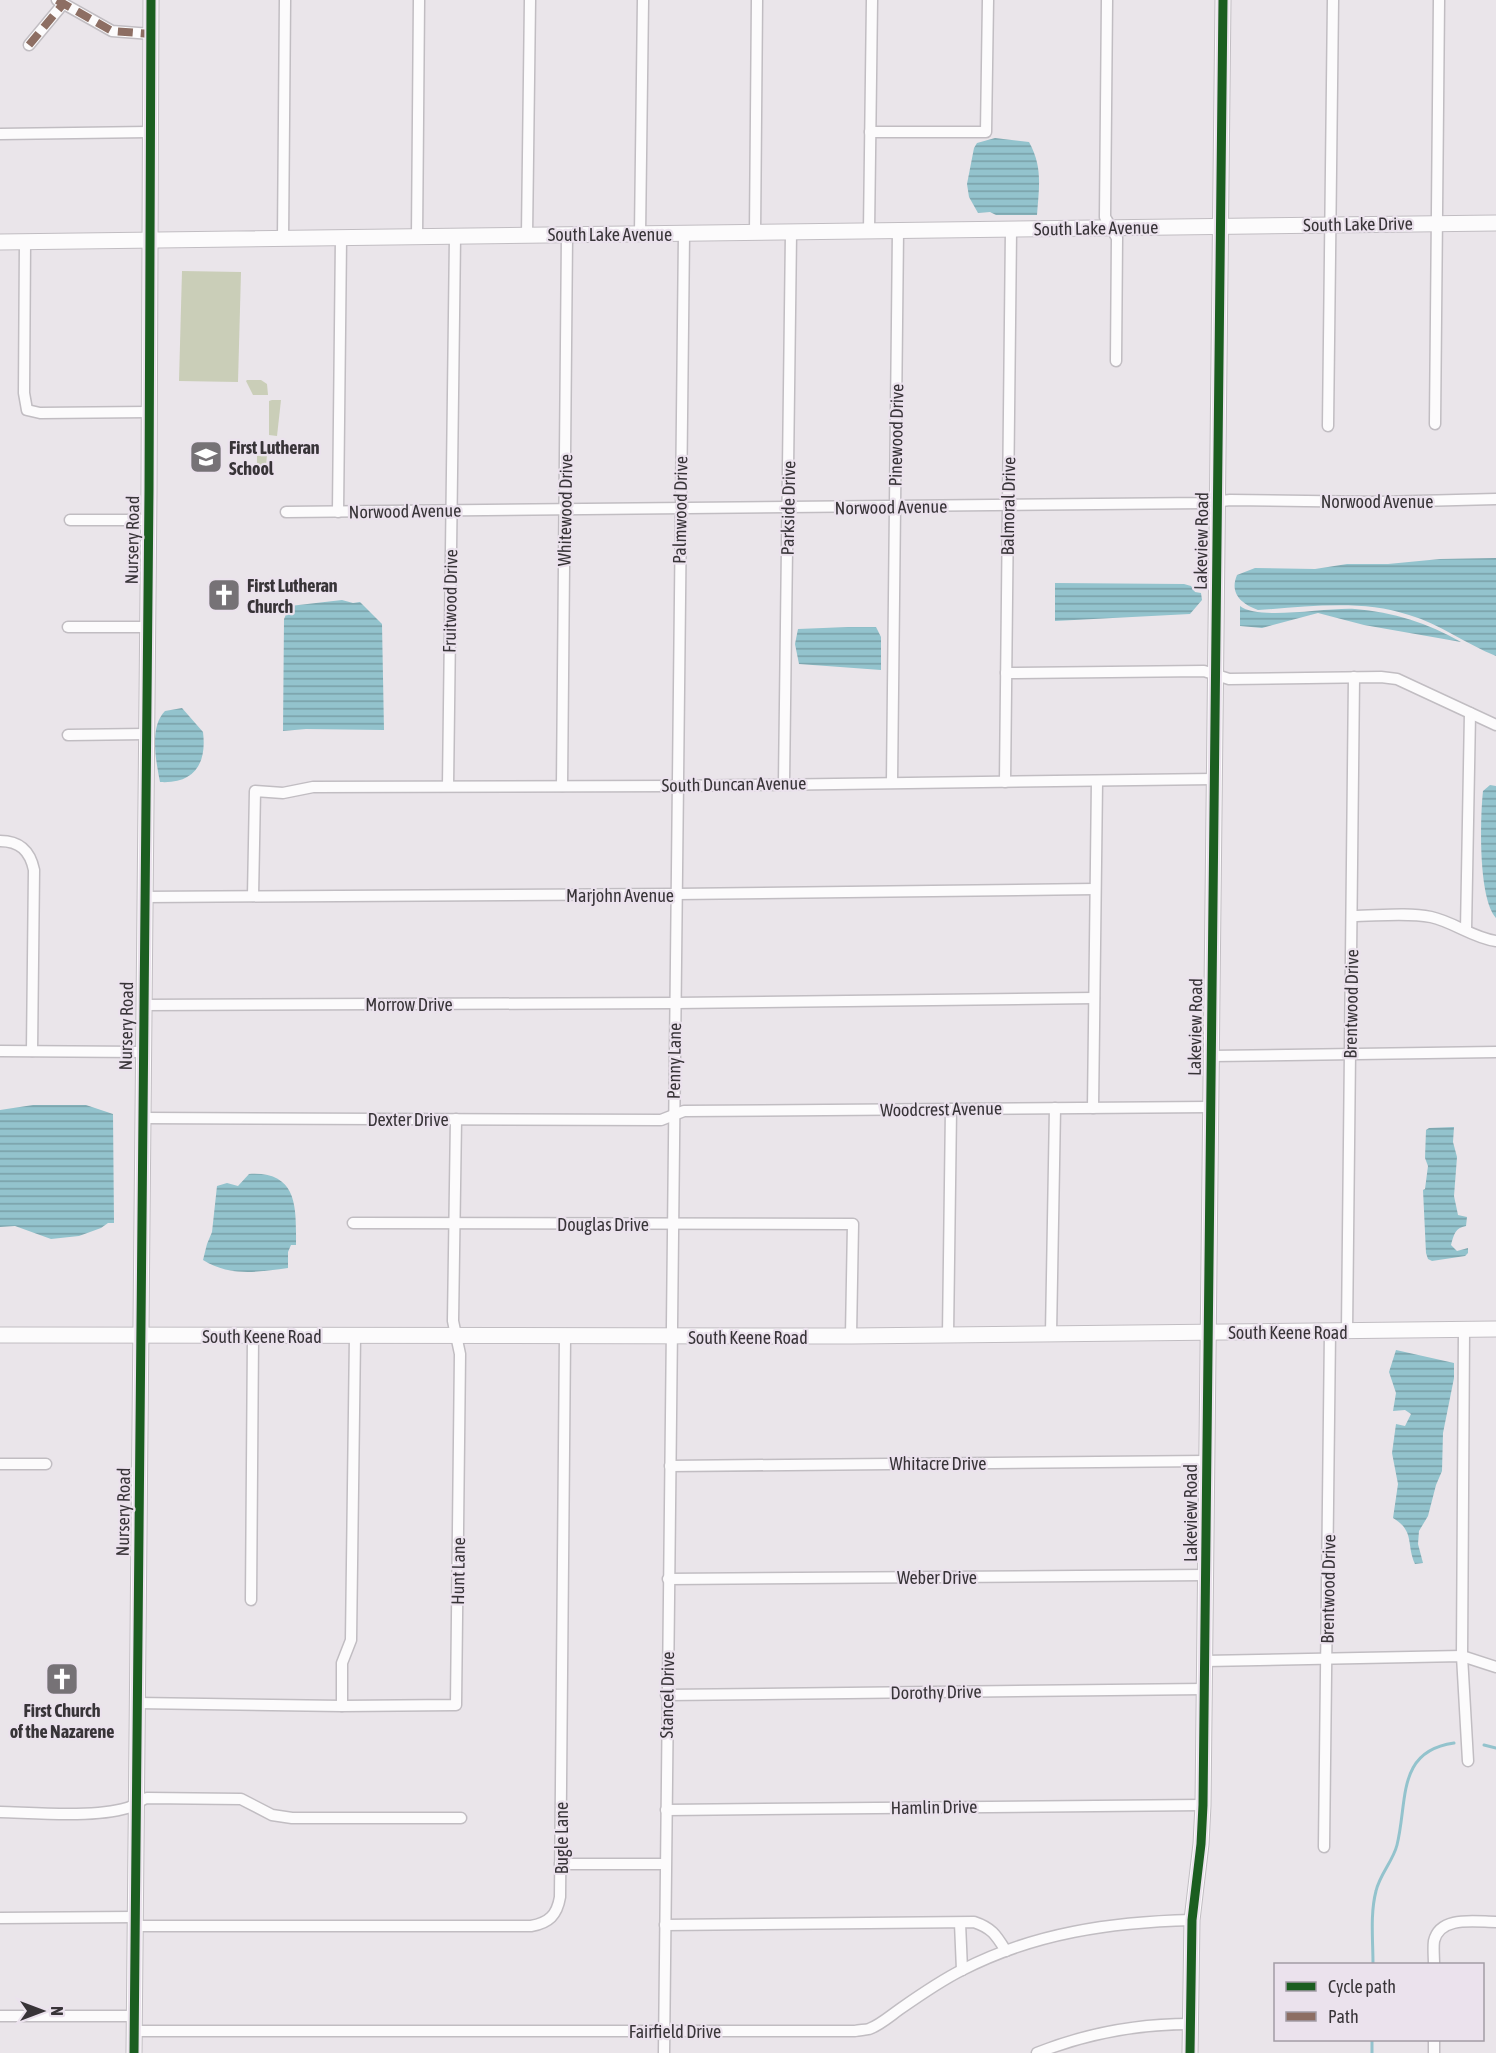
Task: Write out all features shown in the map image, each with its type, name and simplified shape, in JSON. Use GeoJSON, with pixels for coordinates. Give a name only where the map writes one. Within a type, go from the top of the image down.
{"type":"FeatureCollection","features":[{"type":"Feature","properties":{"kind":"street","name":"Nursery Road"},"geometry":{"type":"LineString","coordinates":[[134,2053],[151,0]]}},
{"type":"Feature","properties":{"kind":"street"},"geometry":{"type":"LineString","coordinates":[[283,239],[285,0]]}},
{"type":"Feature","properties":{"kind":"street"},"geometry":{"type":"LineString","coordinates":[[417,237],[419,0]]}},
{"type":"Feature","properties":{"kind":"street"},"geometry":{"type":"LineString","coordinates":[[527,235],[530,0]]}},
{"type":"Feature","properties":{"kind":"street"},"geometry":{"type":"LineString","coordinates":[[640,234],[643,0]]}},
{"type":"Feature","properties":{"kind":"street"},"geometry":{"type":"LineString","coordinates":[[755,233],[757,0]]}},
{"type":"Feature","properties":{"kind":"street"},"geometry":{"type":"LineString","coordinates":[[869,231],[872,0]]}},
{"type":"Feature","properties":{"kind":"street"},"geometry":{"type":"LineString","coordinates":[[870,132],[986,132],[988,0]]}},
{"type":"Feature","properties":{"kind":"street"},"geometry":{"type":"LineString","coordinates":[[1107,0],[1105,217],[1117,238],[1116,361]]}},
{"type":"Feature","properties":{"kind":"street","name":"Lakeview Road"},"geometry":{"type":"LineString","coordinates":[[1190,2053],[1192,1920],[1201,1844],[1205,1689],[1223,0]]}},
{"type":"Feature","properties":{"kind":"street"},"geometry":{"type":"LineString","coordinates":[[1328,426],[1333,0]]}},
{"type":"Feature","properties":{"kind":"street"},"geometry":{"type":"LineString","coordinates":[[1435,424],[1439,0]]}},
{"type":"Feature","properties":{"kind":"street"},"geometry":{"type":"LineString","coordinates":[[29,45],[60,2],[112,31],[151,34]]}},
{"type":"Feature","properties":{"kind":"street"},"geometry":{"type":"LineString","coordinates":[[0,134],[150,132]]}},
{"type":"Feature","properties":{"kind":"street","name":"South Lake Drive"},"geometry":{"type":"LineString","coordinates":[[1220,226],[1496,223]]}},
{"type":"Feature","properties":{"kind":"street","name":"South Lake Avenue"},"geometry":{"type":"LineString","coordinates":[[0,242],[1220,226]]}},
{"type":"Feature","properties":{"kind":"street","name":"Balmoral Drive"},"geometry":{"type":"LineString","coordinates":[[1005,782],[1011,230]]}},
{"type":"Feature","properties":{"kind":"street","name":"Pinewood Drive"},"geometry":{"type":"LineString","coordinates":[[892,782],[898,231]]}},
{"type":"Feature","properties":{"kind":"street","name":"Parkside Drive"},"geometry":{"type":"LineString","coordinates":[[784,783],[791,233]]}},
{"type":"Feature","properties":{"kind":"street","name":"Palmwood Drive"},"geometry":{"type":"LineString","coordinates":[[677,786],[684,234]]}},
{"type":"Feature","properties":{"kind":"street","name":"Whitewood Drive"},"geometry":{"type":"LineString","coordinates":[[562,786],[567,235]]}},
{"type":"Feature","properties":{"kind":"street","name":"Fruitwood Drive"},"geometry":{"type":"LineString","coordinates":[[448,786],[454,237]]}},
{"type":"Feature","properties":{"kind":"street"},"geometry":{"type":"LineString","coordinates":[[338,512],[341,238]]}},
{"type":"Feature","properties":{"kind":"street"},"geometry":{"type":"LineString","coordinates":[[25,242],[24,393],[27,410],[40,413],[149,412]]}},
{"type":"Feature","properties":{"kind":"street","name":"Norwood Avenue"},"geometry":{"type":"LineString","coordinates":[[286,512],[1008,506],[1230,500],[1377,502],[1496,499]]}},
{"type":"Feature","properties":{"kind":"street"},"geometry":{"type":"LineString","coordinates":[[70,520],[148,520]]}},
{"type":"Feature","properties":{"kind":"street"},"geometry":{"type":"LineString","coordinates":[[68,627],[147,627]]}},
{"type":"Feature","properties":{"kind":"street"},"geometry":{"type":"LineString","coordinates":[[1006,673],[1204,671],[1229,679],[1381,677],[1397,680],[1496,725]]}},
{"type":"Feature","properties":{"kind":"street","name":"Brentwood Drive"},"geometry":{"type":"LineString","coordinates":[[1347,1331],[1354,677]]}},
{"type":"Feature","properties":{"kind":"street"},"geometry":{"type":"LineString","coordinates":[[1466,930],[1470,713]]}},
{"type":"Feature","properties":{"kind":"street"},"geometry":{"type":"LineString","coordinates":[[68,735],[146,734]]}},
{"type":"Feature","properties":{"kind":"street","name":"South Duncan Avenue"},"geometry":{"type":"LineString","coordinates":[[254,896],[255,791],[283,793],[313,787],[677,786],[1214,779]]}},
{"type":"Feature","properties":{"kind":"street"},"geometry":{"type":"LineString","coordinates":[[1093,1108],[1097,781]]}},
{"type":"Feature","properties":{"kind":"street","name":"Penny Lane"},"geometry":{"type":"LineString","coordinates":[[671,1337],[677,786]]}},
{"type":"Feature","properties":{"kind":"street"},"geometry":{"type":"LineString","coordinates":[[0,841],[17,843],[25,848],[34,870],[32,1051]]}},
{"type":"Feature","properties":{"kind":"street","name":"Marjohn Avenue"},"geometry":{"type":"LineString","coordinates":[[144,897],[1095,889]]}},
{"type":"Feature","properties":{"kind":"street"},"geometry":{"type":"LineString","coordinates":[[1352,916],[1430,917],[1487,940],[1496,941]]}},
{"type":"Feature","properties":{"kind":"street","name":"Morrow Drive"},"geometry":{"type":"LineString","coordinates":[[143,1005],[675,1003],[1094,998]]}},
{"type":"Feature","properties":{"kind":"street"},"geometry":{"type":"LineString","coordinates":[[0,1051],[142,1052]]}},
{"type":"Feature","properties":{"kind":"street"},"geometry":{"type":"LineString","coordinates":[[1212,1056],[1496,1053]]}},
{"type":"Feature","properties":{"kind":"street","name":"Woodcrest Avenue"},"geometry":{"type":"LineString","coordinates":[[673,1115],[684,1111],[1210,1107]]}},
{"type":"Feature","properties":{"kind":"street"},"geometry":{"type":"LineString","coordinates":[[1051,1334],[1054,1108]]}},
{"type":"Feature","properties":{"kind":"street"},"geometry":{"type":"LineString","coordinates":[[948,1335],[951,1109]]}},
{"type":"Feature","properties":{"kind":"street","name":"Dexter Drive"},"geometry":{"type":"LineString","coordinates":[[142,1118],[661,1120],[673,1115]]}},
{"type":"Feature","properties":{"kind":"street","name":"Hunt Lane"},"geometry":{"type":"LineString","coordinates":[[138,1703],[456,1705],[460,1354],[453,1321],[456,1119]]}},
{"type":"Feature","properties":{"kind":"street","name":"Douglas Drive"},"geometry":{"type":"LineString","coordinates":[[353,1223],[853,1224],[851,1336]]}},
{"type":"Feature","properties":{"kind":"street","name":"South Keene Road"},"geometry":{"type":"LineString","coordinates":[[0,1335],[671,1337],[1496,1329]]}},
{"type":"Feature","properties":{"kind":"street"},"geometry":{"type":"LineString","coordinates":[[1464,1330],[1462,1656],[1467,1761]]}},
{"type":"Feature","properties":{"kind":"street","name":"Brentwood Drive"},"geometry":{"type":"LineString","coordinates":[[1324,1847],[1330,1331]]}},
{"type":"Feature","properties":{"kind":"street"},"geometry":{"type":"LineString","coordinates":[[251,1600],[253,1336]]}},
{"type":"Feature","properties":{"kind":"street"},"geometry":{"type":"LineString","coordinates":[[342,1706],[342,1664],[351,1640],[356,1336]]}},
{"type":"Feature","properties":{"kind":"street","name":"Bugle Lane"},"geometry":{"type":"LineString","coordinates":[[135,1922],[531,1926],[543,1924],[551,1919],[558,1910],[560,1897],[565,1337]]}},
{"type":"Feature","properties":{"kind":"street","name":"Stancel Drive"},"geometry":{"type":"LineString","coordinates":[[664,2053],[671,1337]]}},
{"type":"Feature","properties":{"kind":"street","name":"Whitacre Drive"},"geometry":{"type":"LineString","coordinates":[[670,1466],[1207,1461]]}},
{"type":"Feature","properties":{"kind":"street"},"geometry":{"type":"LineString","coordinates":[[0,1464],[46,1464]]}},
{"type":"Feature","properties":{"kind":"street","name":"Weber Drive"},"geometry":{"type":"LineString","coordinates":[[668,1579],[1206,1575]]}},
{"type":"Feature","properties":{"kind":"street"},"geometry":{"type":"LineString","coordinates":[[1205,1661],[1462,1656],[1496,1667]]}},
{"type":"Feature","properties":{"kind":"street","name":"Dorothy Drive"},"geometry":{"type":"LineString","coordinates":[[666,1695],[1205,1689]]}},
{"type":"Feature","properties":{"kind":"street"},"geometry":{"type":"LineString","coordinates":[[0,1812],[93,1813],[129,1808],[147,1798],[241,1799],[273,1815],[292,1818],[461,1818]]}},
{"type":"Feature","properties":{"kind":"street","name":"Hamlin Drive"},"geometry":{"type":"LineString","coordinates":[[666,1810],[1203,1805]]}},
{"type":"Feature","properties":{"kind":"street"},"geometry":{"type":"LineString","coordinates":[[560,1864],[665,1864]]}},
{"type":"Feature","properties":{"kind":"street"},"geometry":{"type":"LineString","coordinates":[[0,1918],[135,1922]]}},
{"type":"Feature","properties":{"kind":"street","name":"Fairfield Drive"},"geometry":{"type":"LineString","coordinates":[[0,2016],[134,2023],[855,2031],[869,2029],[962,1970],[1046,1938],[1091,1927],[1143,1921],[1192,1920]]}},
{"type":"Feature","properties":{"kind":"street"},"geometry":{"type":"LineString","coordinates":[[665,1925],[974,1922],[988,1927],[996,1935],[1006,1952]]}},
{"type":"Feature","properties":{"kind":"street"},"geometry":{"type":"LineString","coordinates":[[1434,1963],[1434,1940],[1441,1928],[1452,1922],[1496,1922]]}},
{"type":"Feature","properties":{"kind":"street"},"geometry":{"type":"LineString","coordinates":[[960,1923],[962,1970]]}},
{"type":"Feature","properties":{"kind":"street"},"geometry":{"type":"LineString","coordinates":[[1037,2053],[1094,2034],[1128,2027],[1190,2024]]}},
{"type":"Feature","properties":{"kind":"green space"},"geometry":{"type":"Polygon","coordinates":[[[182,271],[241,272],[238,382],[179,381],[182,271]]]}},
{"type":"Feature","properties":{"kind":"green space"},"geometry":{"type":"Polygon","coordinates":[[[247,380],[261,380],[267,384],[268,395],[253,395],[247,380]]]}},
{"type":"Feature","properties":{"kind":"green space"},"geometry":{"type":"Polygon","coordinates":[[[281,400],[277,436],[269,435],[269,401],[281,400]]]}},
{"type":"Feature","properties":{"kind":"green space"},"geometry":{"type":"Polygon","coordinates":[[[271,442],[281,443],[281,454],[270,455],[271,442]]]}},
{"type":"Feature","properties":{"kind":"green space"},"geometry":{"type":"Polygon","coordinates":[[[267,455],[265,475],[257,475],[257,456],[267,455]]]}},
{"type":"Feature","properties":{"kind":"water"},"geometry":{"type":"Polygon","coordinates":[[[995,138],[1029,142],[1038,169],[1037,215],[978,213],[969,197],[967,184],[974,148],[977,143],[995,138]]]}},
{"type":"Feature","properties":{"kind":"water"},"geometry":{"type":"Polygon","coordinates":[[[1496,558],[1496,656],[1431,624],[1390,610],[1334,605],[1258,610],[1242,601],[1235,588],[1237,575],[1255,568],[1315,569],[1347,564],[1496,558]]]}},
{"type":"Feature","properties":{"kind":"water"},"geometry":{"type":"Polygon","coordinates":[[[1055,583],[1184,584],[1191,586],[1195,592],[1201,593],[1202,600],[1190,614],[1055,621],[1055,583]]]}},
{"type":"Feature","properties":{"kind":"water"},"geometry":{"type":"Polygon","coordinates":[[[342,600],[360,602],[382,624],[384,730],[283,731],[284,619],[290,606],[342,600]]]}},
{"type":"Feature","properties":{"kind":"water"},"geometry":{"type":"Polygon","coordinates":[[[1240,606],[1262,613],[1355,609],[1383,613],[1423,624],[1461,642],[1364,625],[1318,613],[1262,628],[1240,626],[1240,606]]]}},
{"type":"Feature","properties":{"kind":"water"},"geometry":{"type":"Polygon","coordinates":[[[876,627],[881,637],[881,670],[799,664],[795,644],[798,629],[876,627]]]}},
{"type":"Feature","properties":{"kind":"water"},"geometry":{"type":"Polygon","coordinates":[[[182,708],[203,732],[203,754],[196,770],[190,775],[182,780],[160,782],[155,745],[157,726],[165,711],[182,708]]]}},
{"type":"Feature","properties":{"kind":"water"},"geometry":{"type":"Polygon","coordinates":[[[1490,785],[1496,786],[1496,918],[1486,894],[1482,858],[1483,791],[1490,785]]]}},
{"type":"Feature","properties":{"kind":"water"},"geometry":{"type":"Polygon","coordinates":[[[33,1105],[86,1105],[113,1114],[114,1223],[108,1223],[79,1236],[51,1239],[15,1226],[0,1227],[0,1110],[33,1105]]]}},
{"type":"Feature","properties":{"kind":"water"},"geometry":{"type":"Polygon","coordinates":[[[1454,1127],[1453,1142],[1457,1157],[1454,1196],[1458,1215],[1467,1217],[1466,1226],[1459,1228],[1451,1245],[1457,1251],[1468,1248],[1468,1253],[1465,1256],[1432,1261],[1428,1259],[1426,1253],[1423,1190],[1428,1166],[1425,1158],[1426,1130],[1454,1127]]]}},
{"type":"Feature","properties":{"kind":"water"},"geometry":{"type":"Polygon","coordinates":[[[249,1174],[265,1175],[277,1179],[286,1186],[291,1195],[296,1218],[296,1245],[291,1245],[288,1252],[288,1268],[244,1272],[224,1269],[203,1260],[212,1232],[217,1186],[227,1183],[238,1186],[249,1174]]]}},
{"type":"Feature","properties":{"kind":"water"},"geometry":{"type":"Polygon","coordinates":[[[1396,1350],[1454,1363],[1454,1378],[1443,1433],[1442,1471],[1428,1516],[1419,1531],[1418,1544],[1423,1563],[1415,1564],[1407,1533],[1393,1518],[1398,1484],[1392,1453],[1396,1424],[1405,1426],[1411,1414],[1405,1410],[1393,1411],[1396,1393],[1389,1372],[1396,1350]]]}},
{"type":"Feature","properties":{"kind":"waterway"},"geometry":{"type":"LineString","coordinates":[[1373,1963],[1374,1900],[1383,1873],[1397,1845],[1408,1780],[1413,1767],[1422,1756],[1435,1748],[1454,1743]]}},
{"type":"Feature","properties":{"kind":"waterway"},"geometry":{"type":"LineString","coordinates":[[1484,1745],[1496,1748]]}},
{"type":"Feature","properties":{"kind":"waterway"},"geometry":{"type":"LineString","coordinates":[[1372,2041],[1372,2053]]}},
{"type":"Feature","properties":{"kind":"marked path"},"geometry":{"type":"LineString","coordinates":[[57,0],[112,31],[151,34]]}},
{"type":"Feature","properties":{"kind":"marked path"},"geometry":{"type":"LineString","coordinates":[[29,45],[63,4]]}},
{"type":"Feature","properties":{"kind":"cycle path"},"geometry":{"type":"LineString","coordinates":[[134,2053],[149,491],[151,0]]}},
{"type":"Feature","properties":{"kind":"cycle path"},"geometry":{"type":"LineString","coordinates":[[1190,2053],[1192,1920],[1203,1805],[1223,0]]}},
{"type":"Feature","properties":{"kind":"place","name":"First Lutheran School"},"geometry":{"type":"Point","coordinates":[206,457]}},
{"type":"Feature","properties":{"kind":"place","name":"First Lutheran Church"},"geometry":{"type":"Point","coordinates":[224,595]}},
{"type":"Feature","properties":{"kind":"place","name":"First Church of the Nazarene"},"geometry":{"type":"Point","coordinates":[62,1679]}}]}
